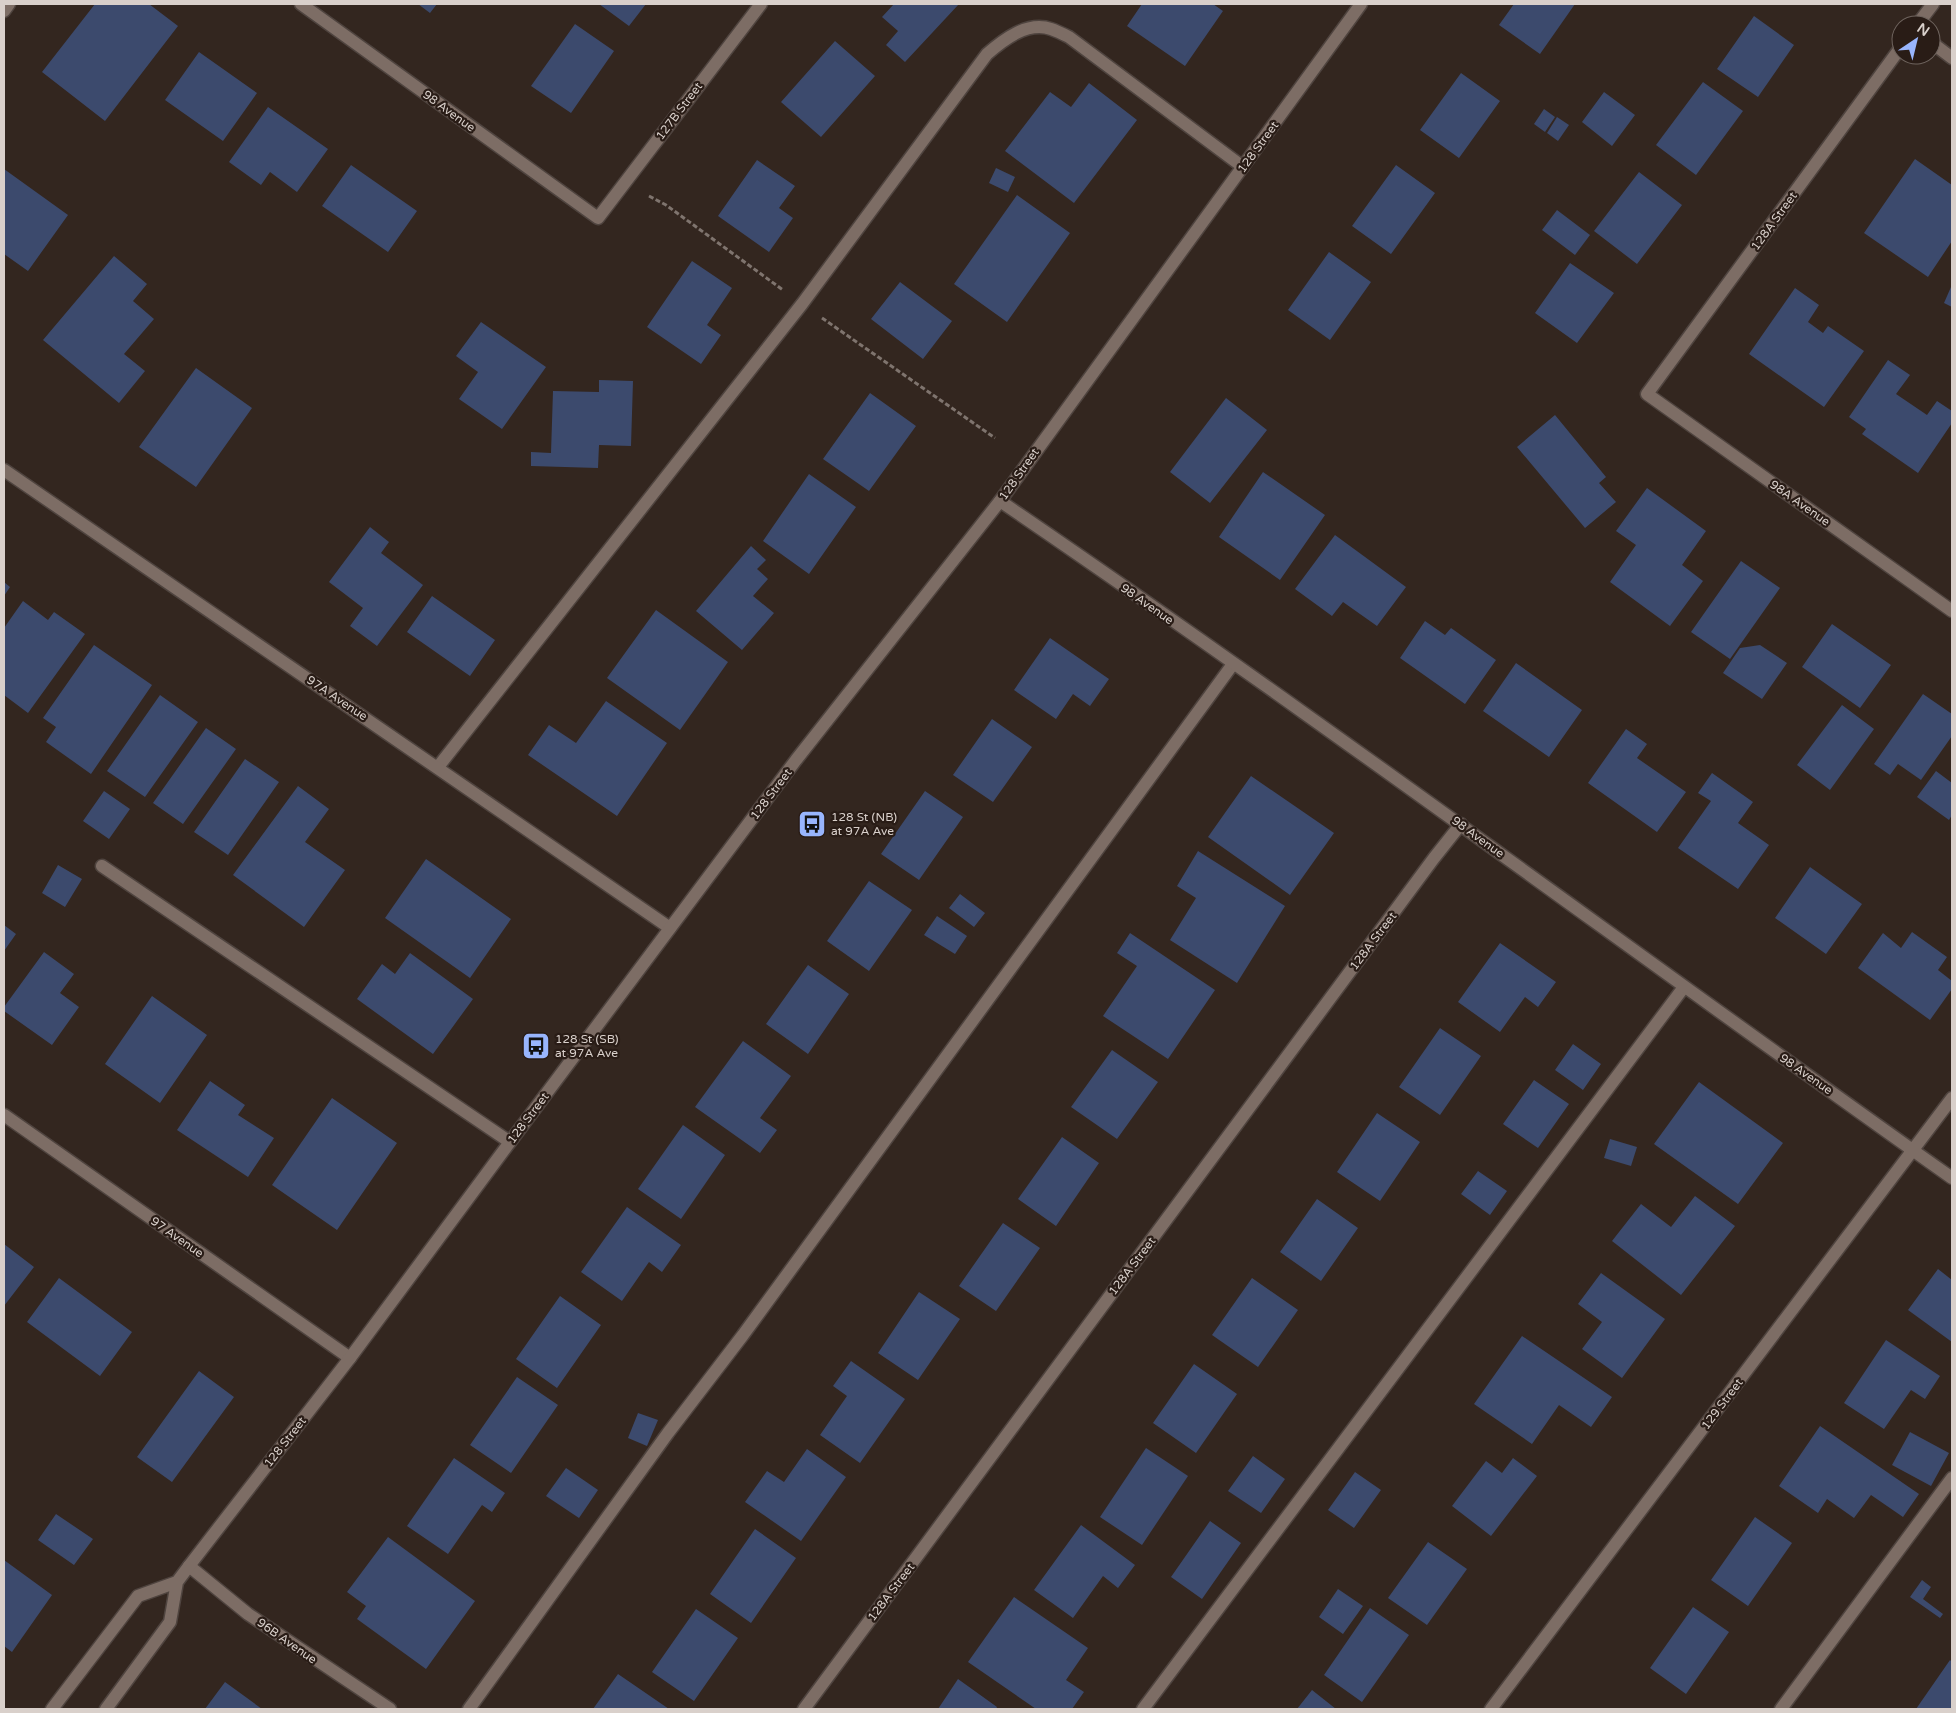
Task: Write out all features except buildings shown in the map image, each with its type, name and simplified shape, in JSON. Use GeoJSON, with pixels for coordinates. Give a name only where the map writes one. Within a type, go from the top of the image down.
{"type":"FeatureCollection","features":[{"type":"Feature","properties":{"kind":"street"},"geometry":{"type":"LineString","coordinates":[[4,11],[9,4]]}},
{"type":"Feature","properties":{"kind":"street","name":"98 Avenue"},"geometry":{"type":"LineString","coordinates":[[301,4],[598,218]]}},
{"type":"Feature","properties":{"kind":"street","name":"127B Street"},"geometry":{"type":"LineString","coordinates":[[598,218],[761,4]]}},
{"type":"Feature","properties":{"kind":"street","name":"128 Street"},"geometry":{"type":"LineString","coordinates":[[106,1709],[170,1622],[177,1582],[350,1358],[796,760],[1000,501],[1361,4]]}},
{"type":"Feature","properties":{"kind":"street"},"geometry":{"type":"LineString","coordinates":[[1925,15],[1933,4]]}},
{"type":"Feature","properties":{"kind":"street"},"geometry":{"type":"LineString","coordinates":[[438,767],[802,304],[986,54],[1006,38],[1028,29],[1048,28],[1069,37],[1243,167]]}},
{"type":"Feature","properties":{"kind":"street"},"geometry":{"type":"LineString","coordinates":[[1941,50],[1952,58]]}},
{"type":"Feature","properties":{"kind":"street","name":"128A Street"},"geometry":{"type":"LineString","coordinates":[[1647,394],[1891,61]]}},
{"type":"Feature","properties":{"kind":"street","name":"98A Avenue"},"geometry":{"type":"LineString","coordinates":[[1647,394],[1952,611]]}},
{"type":"Feature","properties":{"kind":"street","name":"97A Avenue"},"geometry":{"type":"LineString","coordinates":[[4,470],[670,928]]}},
{"type":"Feature","properties":{"kind":"street","name":"98 Avenue"},"geometry":{"type":"LineString","coordinates":[[1000,501],[1462,824],[1684,987],[1952,1178]]}},
{"type":"Feature","properties":{"kind":"street"},"geometry":{"type":"LineString","coordinates":[[469,1709],[668,1433],[743,1335],[1233,664]]}},
{"type":"Feature","properties":{"kind":"street","name":"128A Street"},"geometry":{"type":"LineString","coordinates":[[804,1709],[1428,866],[1462,824]]}},
{"type":"Feature","properties":{"kind":"street"},"geometry":{"type":"LineString","coordinates":[[102,866],[510,1142]]}},
{"type":"Feature","properties":{"kind":"street"},"geometry":{"type":"LineString","coordinates":[[1142,1709],[1684,987]]}},
{"type":"Feature","properties":{"kind":"street","name":"129 Street"},"geometry":{"type":"LineString","coordinates":[[1491,1709],[1952,1098]]}},
{"type":"Feature","properties":{"kind":"street","name":"97 Avenue"},"geometry":{"type":"LineString","coordinates":[[4,1115],[350,1358]]}},
{"type":"Feature","properties":{"kind":"street"},"geometry":{"type":"LineString","coordinates":[[1781,1709],[1952,1478]]}},
{"type":"Feature","properties":{"kind":"street","name":"96B Avenue"},"geometry":{"type":"LineString","coordinates":[[189,1566],[248,1614],[325,1668],[390,1709]]}},
{"type":"Feature","properties":{"kind":"street"},"geometry":{"type":"LineString","coordinates":[[52,1709],[138,1596],[177,1582]]}},
{"type":"Feature","properties":{"kind":"path"},"geometry":{"type":"LineString","coordinates":[[649,196],[666,205],[787,293]]}},
{"type":"Feature","properties":{"kind":"path"},"geometry":{"type":"LineString","coordinates":[[820,316],[995,438]]}},
{"type":"Feature","properties":{"kind":"place","name":"128 St (NB) at 97A Ave"},"geometry":{"type":"Point","coordinates":[812,824]}},
{"type":"Feature","properties":{"kind":"place","name":"128 St (SB) at 97A Ave"},"geometry":{"type":"Point","coordinates":[536,1046]}}]}
